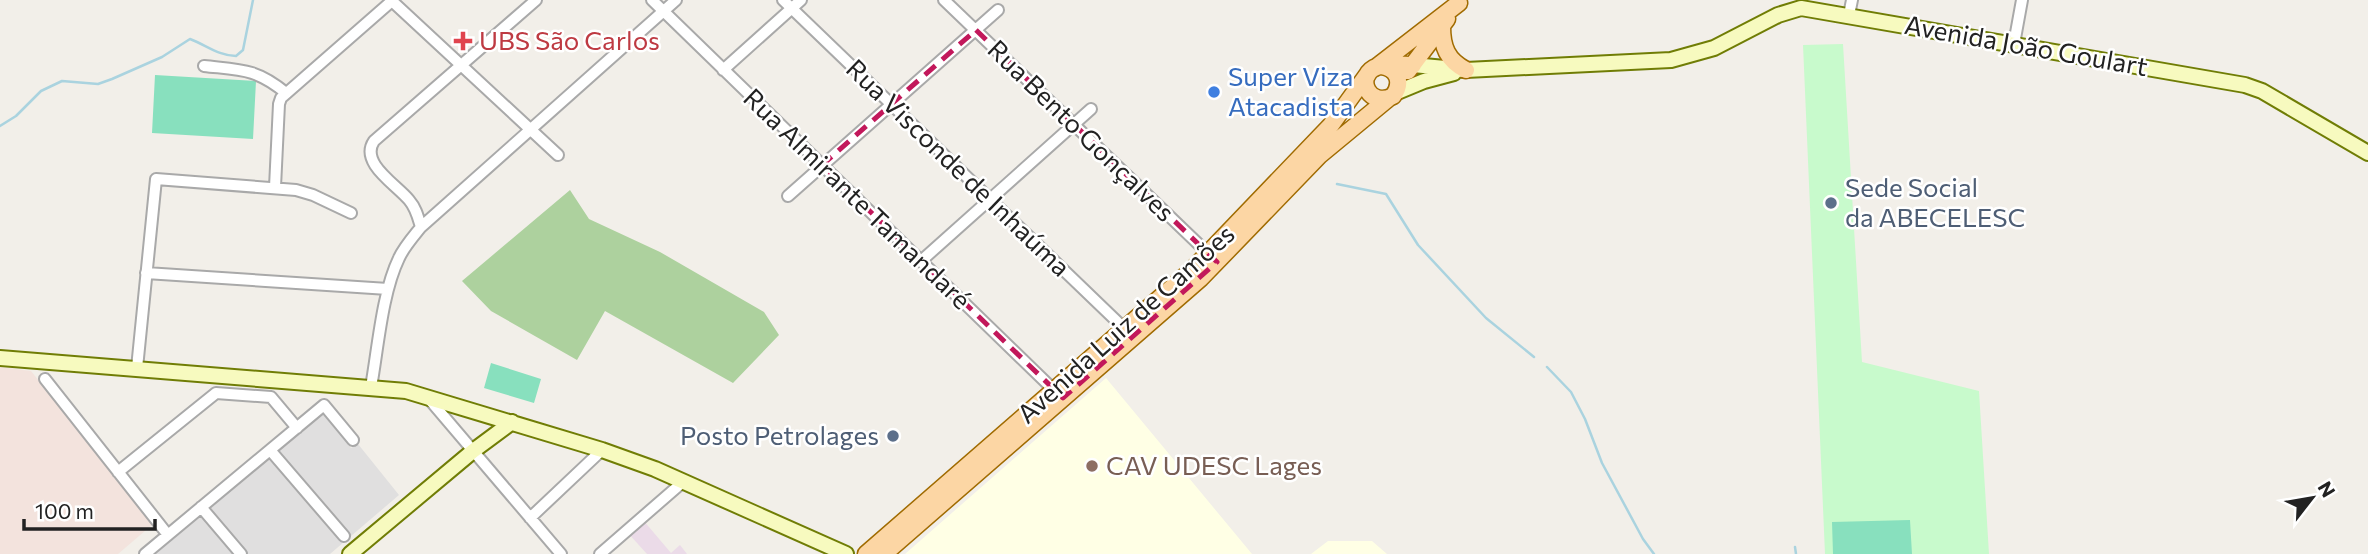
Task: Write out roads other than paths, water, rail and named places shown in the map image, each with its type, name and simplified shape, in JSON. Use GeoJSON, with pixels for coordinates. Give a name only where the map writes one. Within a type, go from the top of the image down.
{"type":"FeatureCollection","features":[{"type":"Feature","properties":{"kind":"main road","name":"Avenida Luiz de Camões"},"geometry":{"type":"LineString","coordinates":[[866,554],[1129,332],[1213,258],[1320,155],[1394,92],[1460,1]]}},
{"type":"Feature","properties":{"kind":"main road","name":"Avenida Luiz de Camões"},"geometry":{"type":"LineString","coordinates":[[1213,258],[1331,125],[1374,70],[1460,1]]}},
{"type":"Feature","properties":{"kind":"main road"},"geometry":{"type":"LineString","coordinates":[[1442,26],[1442,40],[1448,57],[1466,71]]}},
{"type":"Feature","properties":{"kind":"main road"},"geometry":{"type":"LineString","coordinates":[[1374,70],[1413,65]]}},
{"type":"Feature","properties":{"kind":"main road"},"geometry":{"type":"LineString","coordinates":[[1386,67],[1395,74],[1394,92],[1378,99],[1369,94],[1365,85],[1374,70],[1386,67]]}},
{"type":"Feature","properties":{"kind":"main road","name":"Avenida Luiz de Camões"},"geometry":{"type":"LineString","coordinates":[[884,554],[1058,394]]}},
{"type":"Feature","properties":{"kind":"street"},"geometry":{"type":"LineString","coordinates":[[275,187],[279,104],[286,93],[393,0],[558,156]]}},
{"type":"Feature","properties":{"kind":"street"},"geometry":{"type":"LineString","coordinates":[[421,227],[409,200],[369,154],[374,141],[536,0]]}},
{"type":"Feature","properties":{"kind":"street","name":"Rua Almirante Tamandaré"},"geometry":{"type":"LineString","coordinates":[[652,0],[1058,394]]}},
{"type":"Feature","properties":{"kind":"street"},"geometry":{"type":"LineString","coordinates":[[371,387],[388,289],[399,257],[421,227],[676,0]]}},
{"type":"Feature","properties":{"kind":"street"},"geometry":{"type":"LineString","coordinates":[[723,69],[787,4],[801,0]]}},
{"type":"Feature","properties":{"kind":"street","name":"Rua Bento Gonçalves"},"geometry":{"type":"LineString","coordinates":[[944,0],[1213,258]]}},
{"type":"Feature","properties":{"kind":"street"},"geometry":{"type":"LineString","coordinates":[[1849,15],[1852,0]]}},
{"type":"Feature","properties":{"kind":"street"},"geometry":{"type":"LineString","coordinates":[[2014,44],[2022,0]]}},
{"type":"Feature","properties":{"kind":"street","name":"Rua Visconde de Inhaúma"},"geometry":{"type":"LineString","coordinates":[[787,4],[1129,332]]}},
{"type":"Feature","properties":{"kind":"street","name":"Avenida João Goulart"},"geometry":{"type":"LineString","coordinates":[[1413,65],[1466,71],[1671,60],[1714,48],[1790,10],[1813,9],[2245,85],[2273,97],[2368,153]]}},
{"type":"Feature","properties":{"kind":"street"},"geometry":{"type":"LineString","coordinates":[[788,196],[999,10]]}},
{"type":"Feature","properties":{"kind":"street"},"geometry":{"type":"LineString","coordinates":[[204,66],[257,73],[286,93]]}},
{"type":"Feature","properties":{"kind":"street","name":"Avenida João Goulart"},"geometry":{"type":"LineString","coordinates":[[1394,92],[1424,81],[1466,71]]}},
{"type":"Feature","properties":{"kind":"street"},"geometry":{"type":"LineString","coordinates":[[921,261],[1091,109]]}},
{"type":"Feature","properties":{"kind":"street"},"geometry":{"type":"LineString","coordinates":[[137,368],[156,179],[275,187],[313,195],[351,213]]}},
{"type":"Feature","properties":{"kind":"street"},"geometry":{"type":"LineString","coordinates":[[146,273],[388,289]]}},
{"type":"Feature","properties":{"kind":"street"},"geometry":{"type":"LineString","coordinates":[[0,358],[371,387],[426,395],[602,450],[684,481],[846,554]]}},
{"type":"Feature","properties":{"kind":"street"},"geometry":{"type":"LineString","coordinates":[[45,379],[168,535]]}},
{"type":"Feature","properties":{"kind":"street"},"geometry":{"type":"LineString","coordinates":[[118,472],[216,393],[271,397],[298,428]]}},
{"type":"Feature","properties":{"kind":"street"},"geometry":{"type":"LineString","coordinates":[[426,395],[561,554]]}},
{"type":"Feature","properties":{"kind":"street"},"geometry":{"type":"LineString","coordinates":[[145,554],[159,550],[168,535],[324,405],[353,440]]}},
{"type":"Feature","properties":{"kind":"street"},"geometry":{"type":"LineString","coordinates":[[358,552],[473,451],[512,422]]}},
{"type":"Feature","properties":{"kind":"street"},"geometry":{"type":"LineString","coordinates":[[270,450],[344,537]]}},
{"type":"Feature","properties":{"kind":"street"},"geometry":{"type":"LineString","coordinates":[[530,518],[602,450]]}},
{"type":"Feature","properties":{"kind":"street"},"geometry":{"type":"LineString","coordinates":[[600,554],[684,481]]}},
{"type":"Feature","properties":{"kind":"street"},"geometry":{"type":"LineString","coordinates":[[201,507],[242,554]]}},
{"type":"Feature","properties":{"kind":"waterway"},"geometry":{"type":"LineString","coordinates":[[0,126],[16,116],[41,91],[62,81],[98,84],[162,57],[190,39],[218,52],[236,56],[243,50],[253,0]]}},
{"type":"Feature","properties":{"kind":"waterway"},"geometry":{"type":"LineString","coordinates":[[1337,184],[1386,194],[1418,245],[1486,318],[1534,357]]}},
{"type":"Feature","properties":{"kind":"waterway"},"geometry":{"type":"LineString","coordinates":[[1547,367],[1571,392],[1602,463],[1643,539],[1654,554]]}},
{"type":"Feature","properties":{"kind":"waterway"},"geometry":{"type":"LineString","coordinates":[[1795,547],[1796,554]]}},
{"type":"Feature","properties":{"kind":"place","name":"UBS São Carlos"},"geometry":{"type":"Point","coordinates":[463,41]}},
{"type":"Feature","properties":{"kind":"place","name":"Super Viza Atacadista"},"geometry":{"type":"Point","coordinates":[1214,92]}},
{"type":"Feature","properties":{"kind":"place","name":"Sede Social da ABECELESC"},"geometry":{"type":"Point","coordinates":[1831,203]}},
{"type":"Feature","properties":{"kind":"place","name":"Posto Petrolages"},"geometry":{"type":"Point","coordinates":[893,436]}},
{"type":"Feature","properties":{"kind":"place","name":"CAV UDESC Lages"},"geometry":{"type":"Point","coordinates":[1092,466]}}]}
